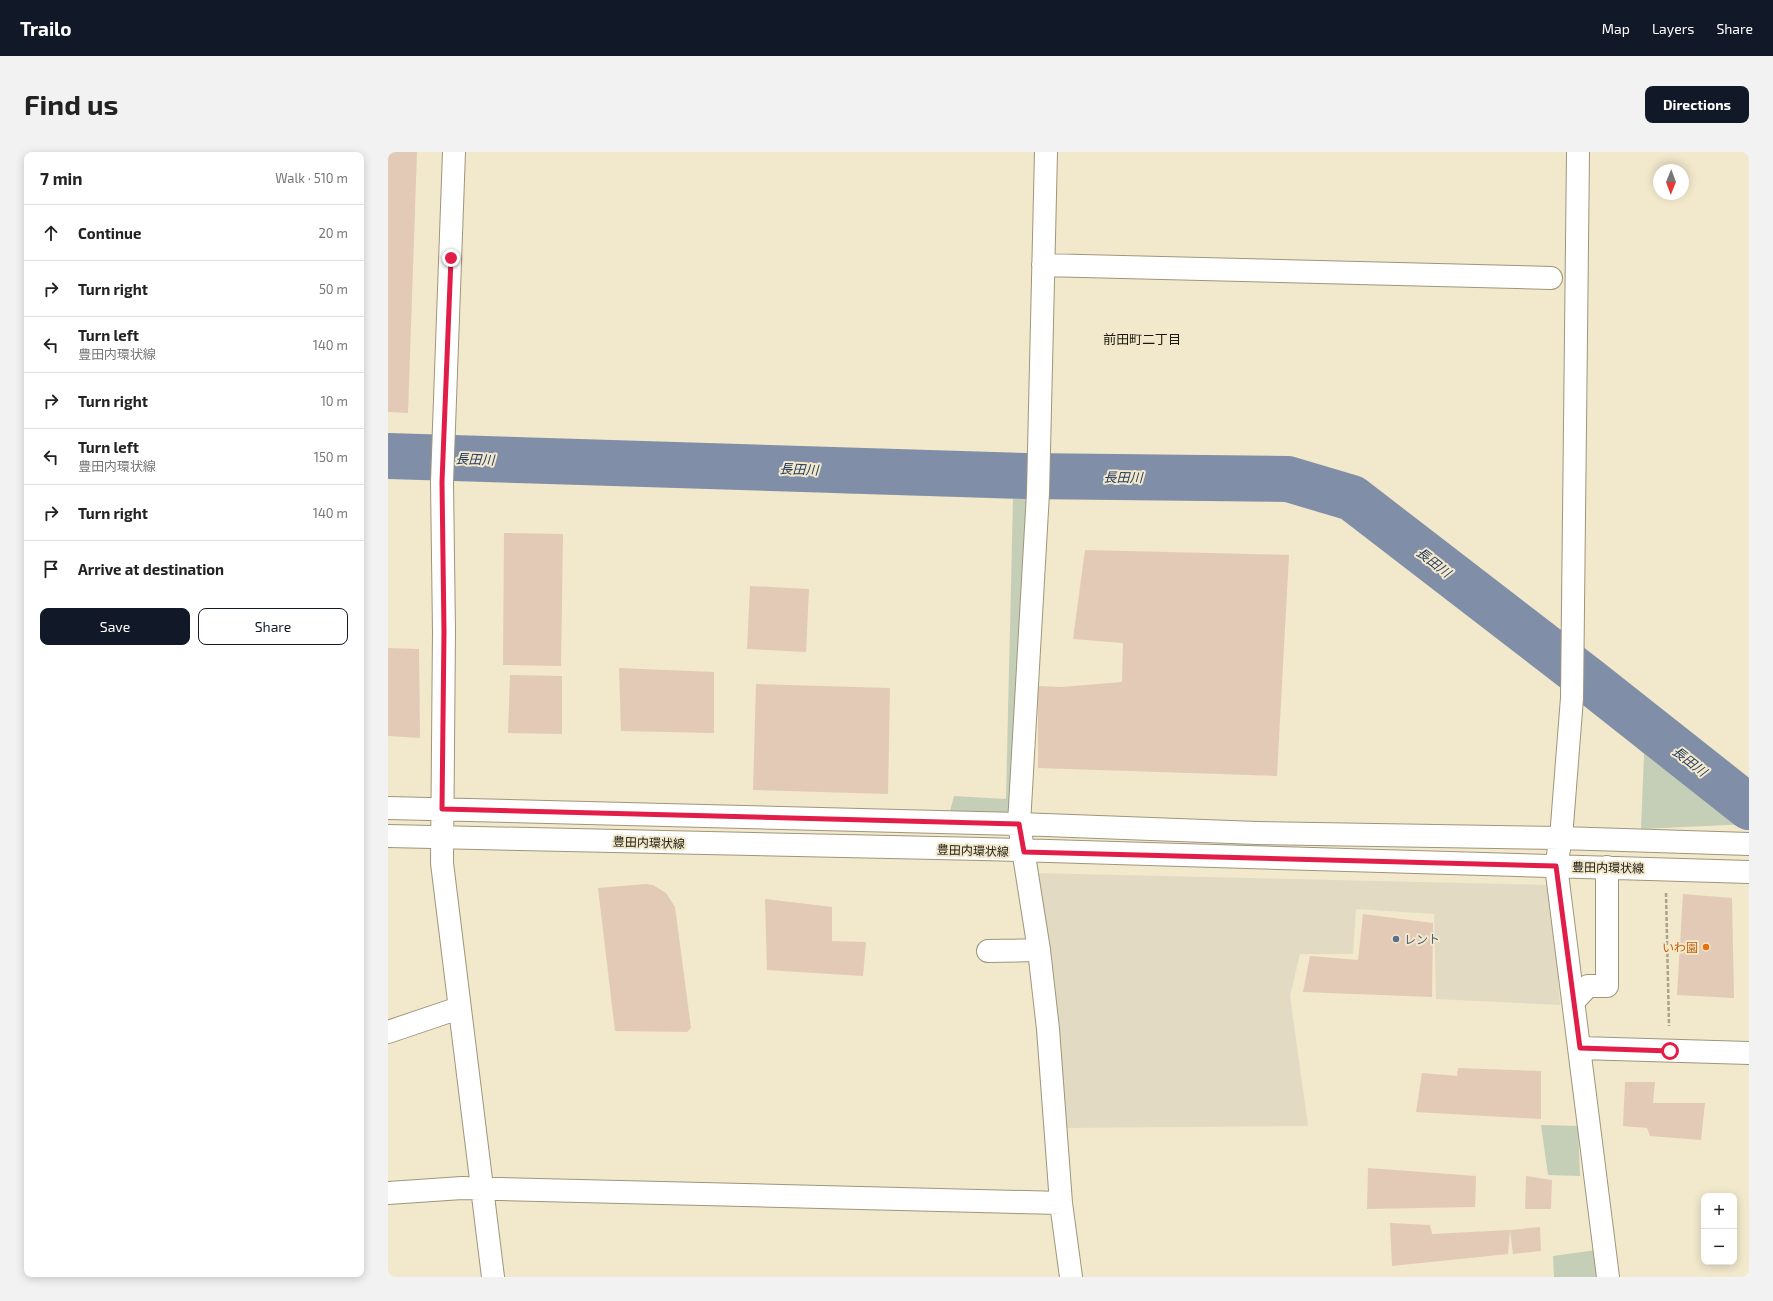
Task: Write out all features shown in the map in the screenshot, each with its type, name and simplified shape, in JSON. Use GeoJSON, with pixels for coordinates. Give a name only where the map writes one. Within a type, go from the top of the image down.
{"type":"FeatureCollection","features":[{"type":"Feature","properties":{"kind":"street"},"geometry":{"type":"LineString","coordinates":[[454,152],[442,482],[444,616],[442,863],[493,1277]]}},
{"type":"Feature","properties":{"kind":"street"},"geometry":{"type":"LineString","coordinates":[[1046,152],[1038,493],[1019,824],[1040,950],[1048,1029],[1061,1203],[1071,1277]]}},
{"type":"Feature","properties":{"kind":"street"},"geometry":{"type":"LineString","coordinates":[[1578,152],[1572,698],[1561,838],[1556,866],[1608,1277]]}},
{"type":"Feature","properties":{"kind":"street"},"geometry":{"type":"LineString","coordinates":[[1043,265],[1551,278]]}},
{"type":"Feature","properties":{"kind":"street"},"geometry":{"type":"LineString","coordinates":[[388,808],[1019,824],[1257,833],[1561,838],[1749,844]]}},
{"type":"Feature","properties":{"kind":"street","name":"豊田内環状線"},"geometry":{"type":"LineString","coordinates":[[388,836],[982,849],[1024,852],[1749,872]]}},
{"type":"Feature","properties":{"kind":"street"},"geometry":{"type":"LineString","coordinates":[[1574,1001],[1588,986],[1607,986],[1607,867]]}},
{"type":"Feature","properties":{"kind":"street"},"geometry":{"type":"LineString","coordinates":[[988,951],[1040,950]]}},
{"type":"Feature","properties":{"kind":"street"},"geometry":{"type":"LineString","coordinates":[[388,1032],[459,1008]]}},
{"type":"Feature","properties":{"kind":"street"},"geometry":{"type":"LineString","coordinates":[[1580,1048],[1749,1053]]}},
{"type":"Feature","properties":{"kind":"street"},"geometry":{"type":"LineString","coordinates":[[388,1193],[462,1188],[483,1190],[1061,1203]]}},
{"type":"Feature","properties":{"kind":"path"},"geometry":{"type":"LineString","coordinates":[[1665,869],[1670,1051]]}},
{"type":"Feature","properties":{"kind":"shaded area"},"geometry":{"type":"Polygon","coordinates":[[[1033,873],[1552,885],[1560,1005],[1436,999],[1434,914],[1356,909],[1353,954],[1300,954],[1290,996],[1308,1126],[1063,1128],[1033,873]]]}},
{"type":"Feature","properties":{"kind":"green space"},"geometry":{"type":"Polygon","coordinates":[[[836,480],[1030,488],[1011,816],[949,815],[954,796],[1006,799],[1013,499],[833,493],[836,480]]]}},
{"type":"Feature","properties":{"kind":"green space"},"geometry":{"type":"Polygon","coordinates":[[[1581,663],[1749,794],[1749,824],[1641,829],[1644,754],[1575,691],[1581,663]]]}},
{"type":"Feature","properties":{"kind":"green space"},"geometry":{"type":"Polygon","coordinates":[[[1541,1125],[1578,1126],[1580,1176],[1548,1175],[1541,1125]]]}},
{"type":"Feature","properties":{"kind":"green space"},"geometry":{"type":"Polygon","coordinates":[[[1596,1250],[1597,1277],[1554,1277],[1553,1256],[1596,1250]]]}},
{"type":"Feature","properties":{"kind":"building"},"geometry":{"type":"Polygon","coordinates":[[[388,152],[417,152],[408,413],[388,412],[388,152]]]}},
{"type":"Feature","properties":{"kind":"building"},"geometry":{"type":"Polygon","coordinates":[[[504,533],[563,534],[561,666],[503,665],[504,533]]]}},
{"type":"Feature","properties":{"kind":"building"},"geometry":{"type":"Polygon","coordinates":[[[1085,550],[1289,555],[1277,776],[1038,768],[1038,686],[1061,687],[1122,682],[1123,643],[1073,639],[1085,550]]]}},
{"type":"Feature","properties":{"kind":"building"},"geometry":{"type":"Polygon","coordinates":[[[750,586],[809,589],[806,652],[747,649],[750,586]]]}},
{"type":"Feature","properties":{"kind":"building"},"geometry":{"type":"Polygon","coordinates":[[[388,648],[419,649],[420,738],[388,736],[388,648]]]}},
{"type":"Feature","properties":{"kind":"building"},"geometry":{"type":"Polygon","coordinates":[[[619,668],[714,672],[714,733],[621,731],[619,668]]]}},
{"type":"Feature","properties":{"kind":"building"},"geometry":{"type":"Polygon","coordinates":[[[510,675],[562,676],[562,734],[508,733],[510,675]]]}},
{"type":"Feature","properties":{"kind":"building"},"geometry":{"type":"Polygon","coordinates":[[[756,684],[890,688],[888,794],[753,790],[756,684]]]}},
{"type":"Feature","properties":{"kind":"building"},"geometry":{"type":"Polygon","coordinates":[[[646,884],[653,885],[666,893],[675,907],[691,1028],[687,1032],[615,1031],[598,888],[646,884]]]}},
{"type":"Feature","properties":{"kind":"building","name":"いわ園"},"geometry":{"type":"Polygon","coordinates":[[[1683,894],[1732,898],[1734,998],[1677,995],[1683,894]]]}},
{"type":"Feature","properties":{"kind":"building"},"geometry":{"type":"Polygon","coordinates":[[[765,899],[832,907],[832,941],[866,942],[863,976],[767,970],[765,899]]]}},
{"type":"Feature","properties":{"kind":"building","name":"レント"},"geometry":{"type":"Polygon","coordinates":[[[1363,914],[1433,923],[1432,997],[1303,992],[1310,956],[1358,960],[1363,914]]]}},
{"type":"Feature","properties":{"kind":"building"},"geometry":{"type":"Polygon","coordinates":[[[1458,1068],[1541,1071],[1541,1119],[1416,1112],[1422,1073],[1457,1076],[1458,1068]]]}},
{"type":"Feature","properties":{"kind":"building"},"geometry":{"type":"Polygon","coordinates":[[[1625,1082],[1655,1082],[1653,1103],[1705,1103],[1701,1140],[1650,1136],[1647,1128],[1623,1126],[1625,1082]]]}},
{"type":"Feature","properties":{"kind":"building"},"geometry":{"type":"Polygon","coordinates":[[[1368,1168],[1476,1176],[1475,1207],[1367,1209],[1368,1168]]]}},
{"type":"Feature","properties":{"kind":"building"},"geometry":{"type":"Polygon","coordinates":[[[1526,1176],[1552,1180],[1551,1209],[1525,1209],[1526,1176]]]}},
{"type":"Feature","properties":{"kind":"building"},"geometry":{"type":"Polygon","coordinates":[[[1390,1223],[1430,1225],[1432,1234],[1510,1230],[1508,1254],[1392,1266],[1390,1223]]]}},
{"type":"Feature","properties":{"kind":"building"},"geometry":{"type":"Polygon","coordinates":[[[1540,1227],[1541,1251],[1513,1254],[1510,1230],[1540,1227]]]}},
{"type":"Feature","properties":{"kind":"waterway","name":"長田川"},"geometry":{"type":"LineString","coordinates":[[388,456],[1026,476],[1288,479],[1352,498],[1587,679],[1749,807]]}},
{"type":"Feature","properties":{"kind":"place","name":"レント"},"geometry":{"type":"Point","coordinates":[1396,939]}},
{"type":"Feature","properties":{"kind":"place","name":"いわ園"},"geometry":{"type":"Point","coordinates":[1706,947]}},
{"type":"Feature","properties":{"kind":"district","name":"前田町二丁目"},"geometry":{"type":"Point","coordinates":[1142,339]}},
{"type":"Feature","properties":{"kind":"route"},"geometry":{"type":"LineString","coordinates":[[451,258],[442,482],[444,503],[444,631],[442,809],[1019,824],[1024,852],[1556,866],[1580,1048],[1670,1051]]}}]}
